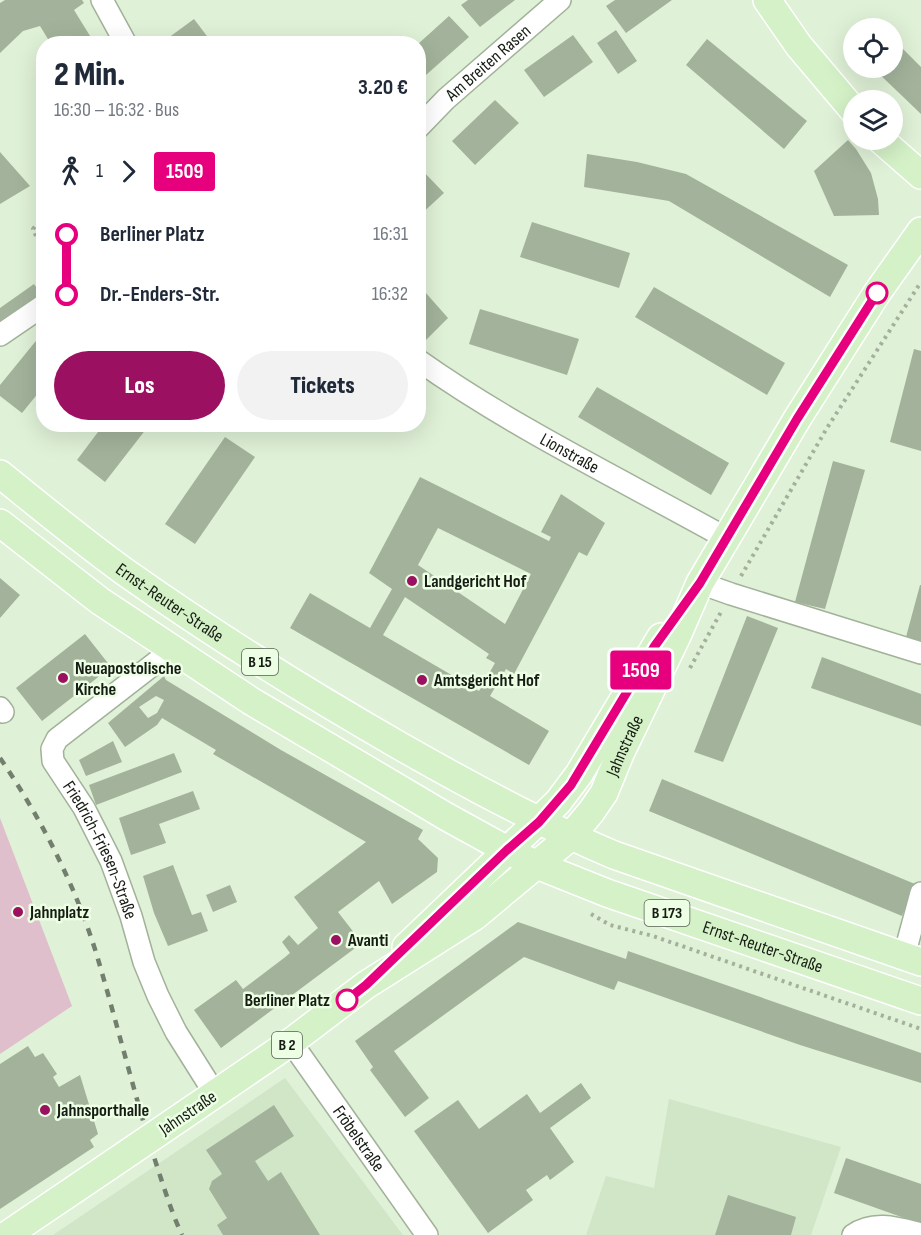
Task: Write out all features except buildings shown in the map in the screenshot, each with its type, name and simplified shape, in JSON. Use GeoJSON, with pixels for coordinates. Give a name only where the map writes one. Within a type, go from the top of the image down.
{"type":"FeatureCollection","features":[{"type":"Feature","properties":{"kind":"main road"},"geometry":{"type":"LineString","coordinates":[[767,0],[799,46],[843,98]]}},
{"type":"Feature","properties":{"kind":"main road"},"geometry":{"type":"LineString","coordinates":[[892,150],[921,175]]}},
{"type":"Feature","properties":{"kind":"main road","name":"Jahnstraße"},"geometry":{"type":"LineString","coordinates":[[539,822],[571,785],[654,647],[700,583],[803,409],[877,293],[921,231]]}},
{"type":"Feature","properties":{"kind":"main road","name":"Ernst-Reuter-Straße"},"geometry":{"type":"LineString","coordinates":[[0,474],[123,570],[225,639],[362,724],[477,790],[539,822]]}},
{"type":"Feature","properties":{"kind":"main road","name":"Ernst-Reuter-Straße"},"geometry":{"type":"LineString","coordinates":[[0,523],[100,601],[251,701],[507,850]]}},
{"type":"Feature","properties":{"kind":"main road","name":"Jahnstraße"},"geometry":{"type":"LineString","coordinates":[[570,837],[604,793],[700,583]]}},
{"type":"Feature","properties":{"kind":"main road"},"geometry":{"type":"LineString","coordinates":[[507,850],[539,822]]}},
{"type":"Feature","properties":{"kind":"main road","name":"B 15"},"geometry":{"type":"LineString","coordinates":[[539,822],[570,837]]}},
{"type":"Feature","properties":{"kind":"main road"},"geometry":{"type":"LineString","coordinates":[[537,865],[570,837]]}},
{"type":"Feature","properties":{"kind":"main road","name":"Ernst-Reuter-Straße"},"geometry":{"type":"LineString","coordinates":[[570,837],[614,855],[912,959]]}},
{"type":"Feature","properties":{"kind":"main road","name":"Jahnstraße"},"geometry":{"type":"LineString","coordinates":[[366,985],[507,850]]}},
{"type":"Feature","properties":{"kind":"main road","name":"B 15"},"geometry":{"type":"LineString","coordinates":[[507,850],[537,865]]}},
{"type":"Feature","properties":{"kind":"main road","name":"Jahnstraße"},"geometry":{"type":"LineString","coordinates":[[7,1235],[291,1042],[366,985],[475,916],[537,865]]}},
{"type":"Feature","properties":{"kind":"main road","name":"Ernst-Reuter-Straße"},"geometry":{"type":"LineString","coordinates":[[537,865],[607,893],[921,1001]]}},
{"type":"Feature","properties":{"kind":"street"},"geometry":{"type":"LineString","coordinates":[[102,0],[122,36]]}},
{"type":"Feature","properties":{"kind":"street","name":"Am Breiten Rasen"},"geometry":{"type":"LineString","coordinates":[[426,120],[446,99],[560,0]]}},
{"type":"Feature","properties":{"kind":"street"},"geometry":{"type":"LineString","coordinates":[[0,335],[36,310]]}},
{"type":"Feature","properties":{"kind":"street","name":"Lionstraße"},"geometry":{"type":"LineString","coordinates":[[426,366],[542,436],[671,510],[726,538]]}},
{"type":"Feature","properties":{"kind":"street"},"geometry":{"type":"LineString","coordinates":[[700,583],[921,653]]}},
{"type":"Feature","properties":{"kind":"street","name":"Friedrich-Friesen-Straße"},"geometry":{"type":"LineString","coordinates":[[172,650],[57,739],[52,749],[53,761],[84,808],[111,861],[131,916],[144,962],[158,996],[176,1032],[215,1094]]}},
{"type":"Feature","properties":{"kind":"street"},"geometry":{"type":"LineString","coordinates":[[912,959],[921,892]]}},
{"type":"Feature","properties":{"kind":"street","name":"Fröbelstraße"},"geometry":{"type":"LineString","coordinates":[[291,1042],[428,1235]]}},
{"type":"Feature","properties":{"kind":"street"},"geometry":{"type":"LineString","coordinates":[[853,1235],[874,1226],[894,1227],[921,1234]]}},
{"type":"Feature","properties":{"kind":"path"},"geometry":{"type":"LineString","coordinates":[[686,677],[827,428],[921,282]]}},
{"type":"Feature","properties":{"kind":"shaded area","name":"Jahnplatz"},"geometry":{"type":"Polygon","coordinates":[[[0,818],[72,1006],[0,1054],[0,818]]]}},
{"type":"Feature","properties":{"kind":"shaded area"},"geometry":{"type":"Polygon","coordinates":[[[285,1078],[403,1235],[53,1235],[285,1078]]]}},
{"type":"Feature","properties":{"kind":"shaded area"},"geometry":{"type":"Polygon","coordinates":[[[669,1099],[841,1147],[811,1235],[586,1235],[606,1176],[654,1188],[669,1099]]]}},
{"type":"Feature","properties":{"kind":"railway"},"geometry":{"type":"LineString","coordinates":[[0,758],[45,832],[82,911],[100,966],[153,1154],[182,1235]]}},
{"type":"Feature","properties":{"kind":"bus line","name":"1509"},"geometry":{"type":"LineString","coordinates":[[347,1000],[366,985],[539,822],[571,785],[654,647],[700,583],[797,419],[877,293]]}},
{"type":"Feature","properties":{"kind":"place","name":"Landgericht Hof"},"geometry":{"type":"Point","coordinates":[412,581]}},
{"type":"Feature","properties":{"kind":"place","name":"Neuapostolische Kirche"},"geometry":{"type":"Point","coordinates":[63,678]}},
{"type":"Feature","properties":{"kind":"place","name":"Amtsgericht Hof"},"geometry":{"type":"Point","coordinates":[422,680]}},
{"type":"Feature","properties":{"kind":"place","name":"Jahnplatz"},"geometry":{"type":"Point","coordinates":[18,912]}},
{"type":"Feature","properties":{"kind":"place","name":"Avanti"},"geometry":{"type":"Point","coordinates":[336,940]}},
{"type":"Feature","properties":{"kind":"place","name":"Berliner Platz"},"geometry":{"type":"Point","coordinates":[347,1000]}},
{"type":"Feature","properties":{"kind":"place","name":"Jahnsporthalle"},"geometry":{"type":"Point","coordinates":[45,1110]}}]}
